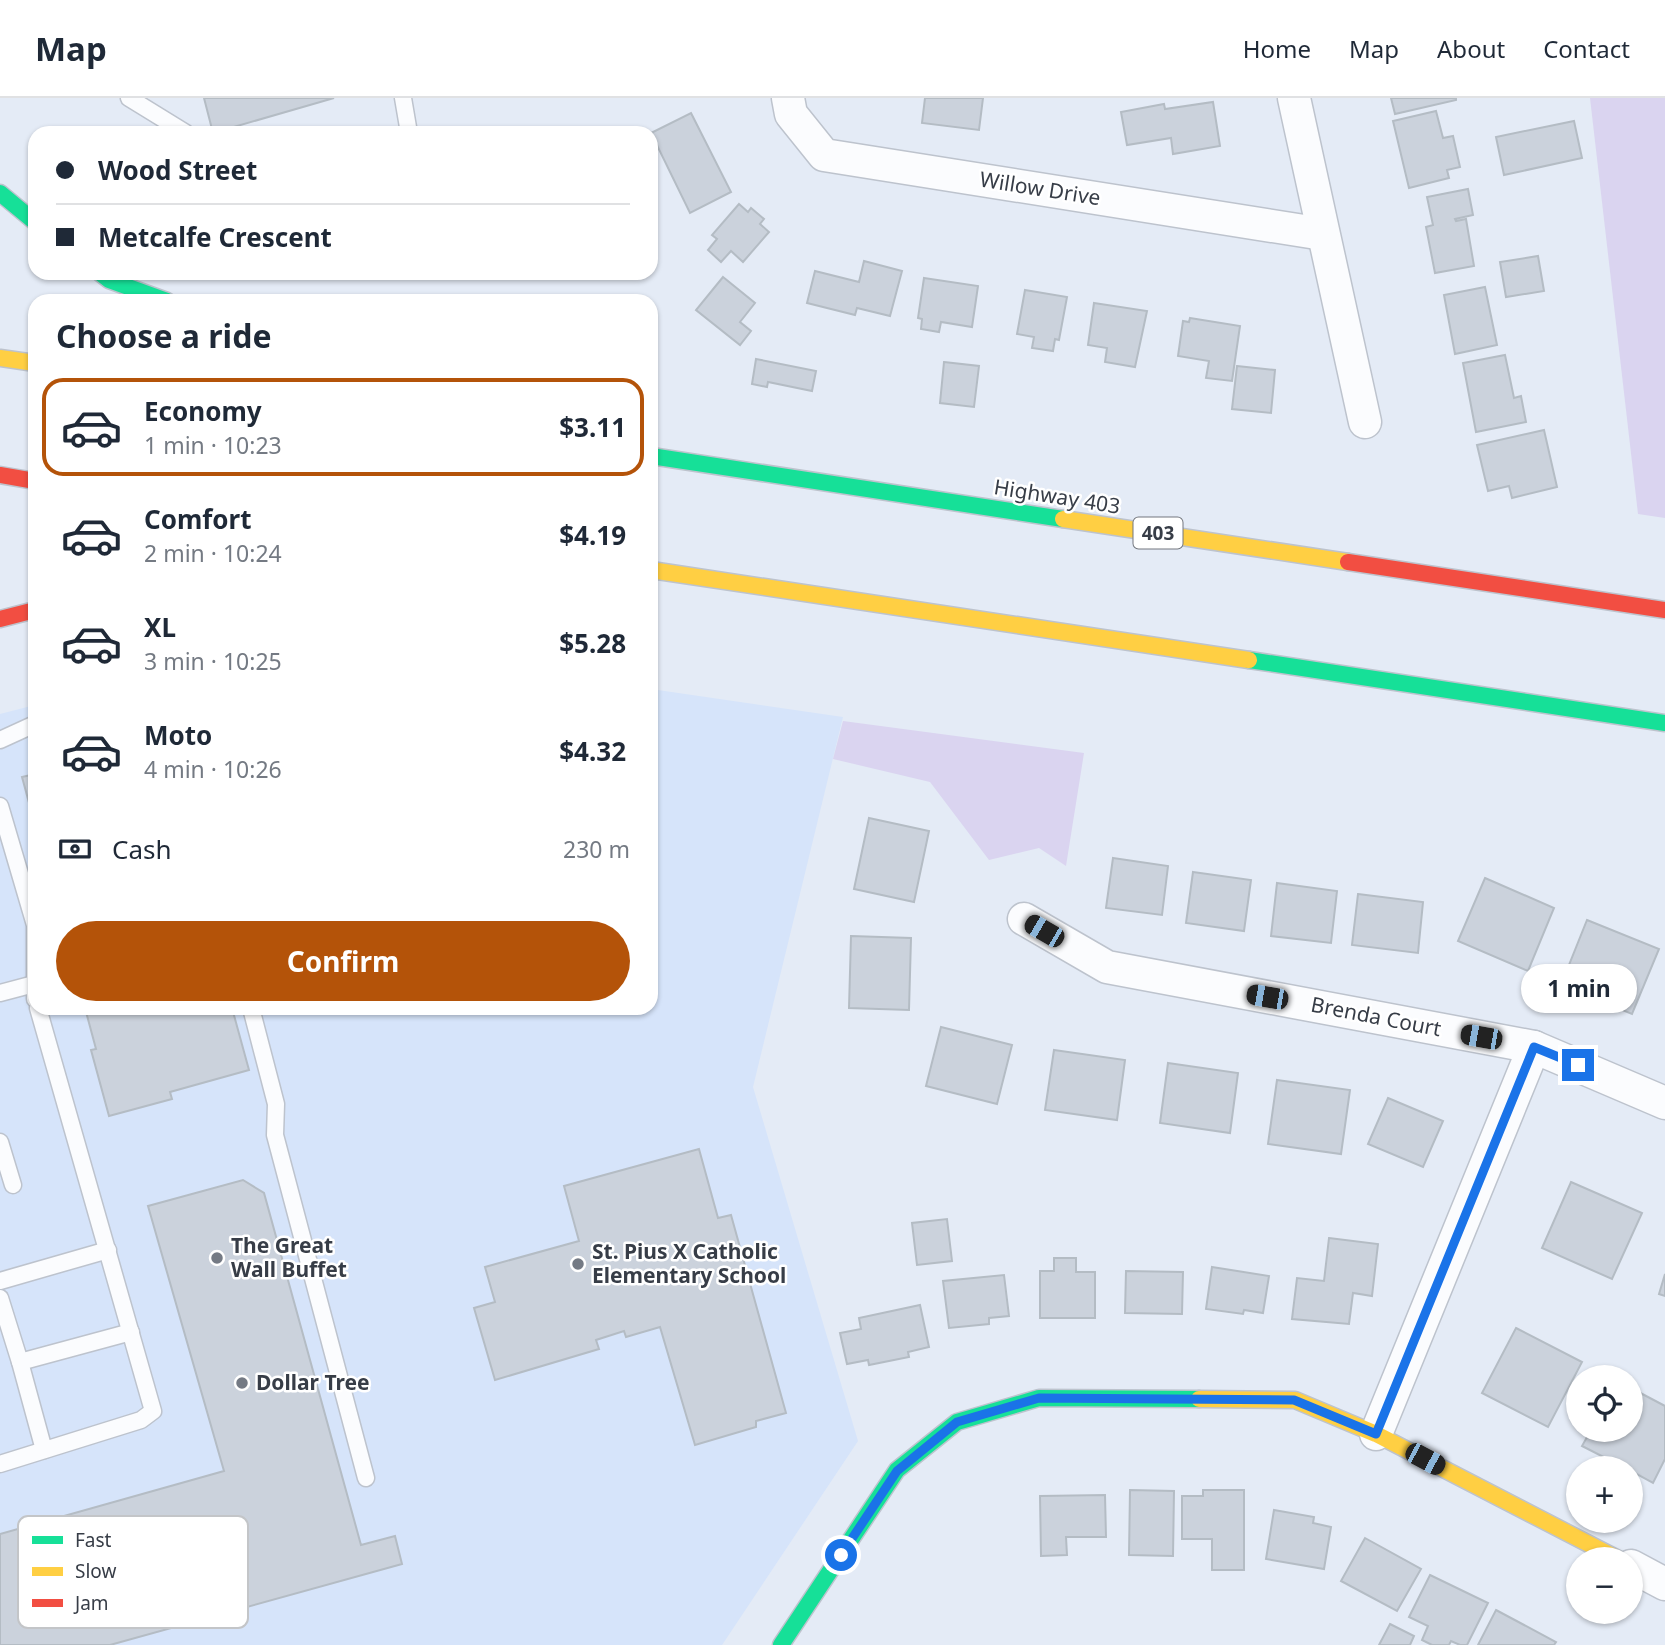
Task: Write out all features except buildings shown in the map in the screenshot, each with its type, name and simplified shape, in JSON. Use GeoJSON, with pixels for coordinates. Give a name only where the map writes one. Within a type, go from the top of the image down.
{"type":"FeatureCollection","features":[{"type":"Feature","properties":{"kind":"main road"},"geometry":{"type":"LineString","coordinates":[[0,193],[28,216]]}},
{"type":"Feature","properties":{"kind":"main road"},"geometry":{"type":"LineString","coordinates":[[109,280],[148,294]]}},
{"type":"Feature","properties":{"kind":"main road"},"geometry":{"type":"LineString","coordinates":[[0,358],[28,362]]}},
{"type":"Feature","properties":{"kind":"main road","name":"Highway 403"},"geometry":{"type":"LineString","coordinates":[[658,457],[1665,610]]}},
{"type":"Feature","properties":{"kind":"main road"},"geometry":{"type":"LineString","coordinates":[[817,466],[937,500]]}},
{"type":"Feature","properties":{"kind":"main road"},"geometry":{"type":"LineString","coordinates":[[0,475],[28,480]]}},
{"type":"Feature","properties":{"kind":"main road"},"geometry":{"type":"LineString","coordinates":[[658,571],[1665,723]]}},
{"type":"Feature","properties":{"kind":"main road"},"geometry":{"type":"LineString","coordinates":[[687,591],[781,589]]}},
{"type":"Feature","properties":{"kind":"main road"},"geometry":{"type":"LineString","coordinates":[[0,619],[28,612]]}},
{"type":"Feature","properties":{"kind":"main road"},"geometry":{"type":"LineString","coordinates":[[781,1645],[897,1471],[957,1422],[1039,1398],[1294,1400],[1376,1434],[1595,1547]]}},
{"type":"Feature","properties":{"kind":"street","name":"Willow Drive"},"geometry":{"type":"LineString","coordinates":[[788,98],[791,114],[824,155],[1323,234]]}},
{"type":"Feature","properties":{"kind":"street"},"geometry":{"type":"LineString","coordinates":[[1294,98],[1365,422]]}},
{"type":"Feature","properties":{"kind":"street","name":"Brenda Court"},"geometry":{"type":"LineString","coordinates":[[1024,919],[1107,967],[1534,1047],[1665,1102]]}},
{"type":"Feature","properties":{"kind":"street"},"geometry":{"type":"LineString","coordinates":[[1376,1434],[1534,1047]]}},
{"type":"Feature","properties":{"kind":"street"},"geometry":{"type":"LineString","coordinates":[[1643,1572],[1665,1584]]}},
{"type":"Feature","properties":{"kind":"lane"},"geometry":{"type":"LineString","coordinates":[[130,98],[175,126]]}},
{"type":"Feature","properties":{"kind":"lane"},"geometry":{"type":"LineString","coordinates":[[403,98],[408,126]]}},
{"type":"Feature","properties":{"kind":"lane"},"geometry":{"type":"LineString","coordinates":[[0,740],[28,727]]}},
{"type":"Feature","properties":{"kind":"lane"},"geometry":{"type":"LineString","coordinates":[[0,806],[28,901]]}},
{"type":"Feature","properties":{"kind":"lane"},"geometry":{"type":"LineString","coordinates":[[0,993],[28,991]]}},
{"type":"Feature","properties":{"kind":"lane"},"geometry":{"type":"LineString","coordinates":[[0,1464],[141,1420],[153,1410],[39,1015]]}},
{"type":"Feature","properties":{"kind":"lane"},"geometry":{"type":"LineString","coordinates":[[253,1015],[276,1104],[275,1135],[366,1478]]}},
{"type":"Feature","properties":{"kind":"lane"},"geometry":{"type":"LineString","coordinates":[[0,1142],[13,1185]]}},
{"type":"Feature","properties":{"kind":"lane"},"geometry":{"type":"LineString","coordinates":[[0,1280],[108,1250]]}},
{"type":"Feature","properties":{"kind":"lane"},"geometry":{"type":"LineString","coordinates":[[0,1298],[44,1451]]}},
{"type":"Feature","properties":{"kind":"lane"},"geometry":{"type":"LineString","coordinates":[[20,1362],[131,1332]]}},
{"type":"Feature","properties":{"kind":"shaded area"},"geometry":{"type":"Polygon","coordinates":[[[1590,98],[1665,98],[1665,518],[1638,514],[1590,98]]]}},
{"type":"Feature","properties":{"kind":"shaded area"},"geometry":{"type":"Polygon","coordinates":[[[658,690],[843,717],[753,1087],[858,1441],[722,1645],[0,1645],[0,714],[28,707],[28,1015],[658,1015],[658,690]]]}},
{"type":"Feature","properties":{"kind":"shaded area"},"geometry":{"type":"Polygon","coordinates":[[[843,721],[1084,753],[1066,866],[1039,848],[989,860],[930,782],[833,759],[843,721]]]}},
{"type":"Feature","properties":{"kind":"traffic: fast"},"geometry":{"type":"LineString","coordinates":[[0,193],[28,216]]}},
{"type":"Feature","properties":{"kind":"traffic: fast"},"geometry":{"type":"LineString","coordinates":[[109,280],[148,294]]}},
{"type":"Feature","properties":{"kind":"traffic: fast"},"geometry":{"type":"LineString","coordinates":[[658,457],[1063,519]]}},
{"type":"Feature","properties":{"kind":"traffic: fast"},"geometry":{"type":"LineString","coordinates":[[1249,660],[1665,723]]}},
{"type":"Feature","properties":{"kind":"traffic: fast"},"geometry":{"type":"LineString","coordinates":[[781,1645],[897,1470],[957,1422],[1039,1398],[1199,1399]]}},
{"type":"Feature","properties":{"kind":"traffic: slow"},"geometry":{"type":"LineString","coordinates":[[0,358],[28,362]]}},
{"type":"Feature","properties":{"kind":"traffic: slow"},"geometry":{"type":"LineString","coordinates":[[1063,519],[1348,562]]}},
{"type":"Feature","properties":{"kind":"traffic: slow"},"geometry":{"type":"LineString","coordinates":[[658,571],[1249,660]]}},
{"type":"Feature","properties":{"kind":"traffic: slow"},"geometry":{"type":"LineString","coordinates":[[1199,1399],[1295,1400],[1376,1434],[1595,1547]]}},
{"type":"Feature","properties":{"kind":"traffic: jam"},"geometry":{"type":"LineString","coordinates":[[0,475],[28,480]]}},
{"type":"Feature","properties":{"kind":"traffic: jam"},"geometry":{"type":"LineString","coordinates":[[1348,562],[1665,610]]}},
{"type":"Feature","properties":{"kind":"traffic: jam"},"geometry":{"type":"LineString","coordinates":[[0,619],[28,612]]}},
{"type":"Feature","properties":{"kind":"place","name":"The Great Wall Buffet"},"geometry":{"type":"Point","coordinates":[217,1258]}},
{"type":"Feature","properties":{"kind":"place","name":"St. Pius X Catholic Elementary School"},"geometry":{"type":"Point","coordinates":[578,1264]}},
{"type":"Feature","properties":{"kind":"place","name":"Dollar Tree"},"geometry":{"type":"Point","coordinates":[242,1383]}},
{"type":"Feature","properties":{"kind":"route"},"geometry":{"type":"LineString","coordinates":[[841,1555],[897,1471],[957,1422],[1039,1398],[1294,1400],[1376,1434],[1534,1047],[1578,1065]]}}]}
